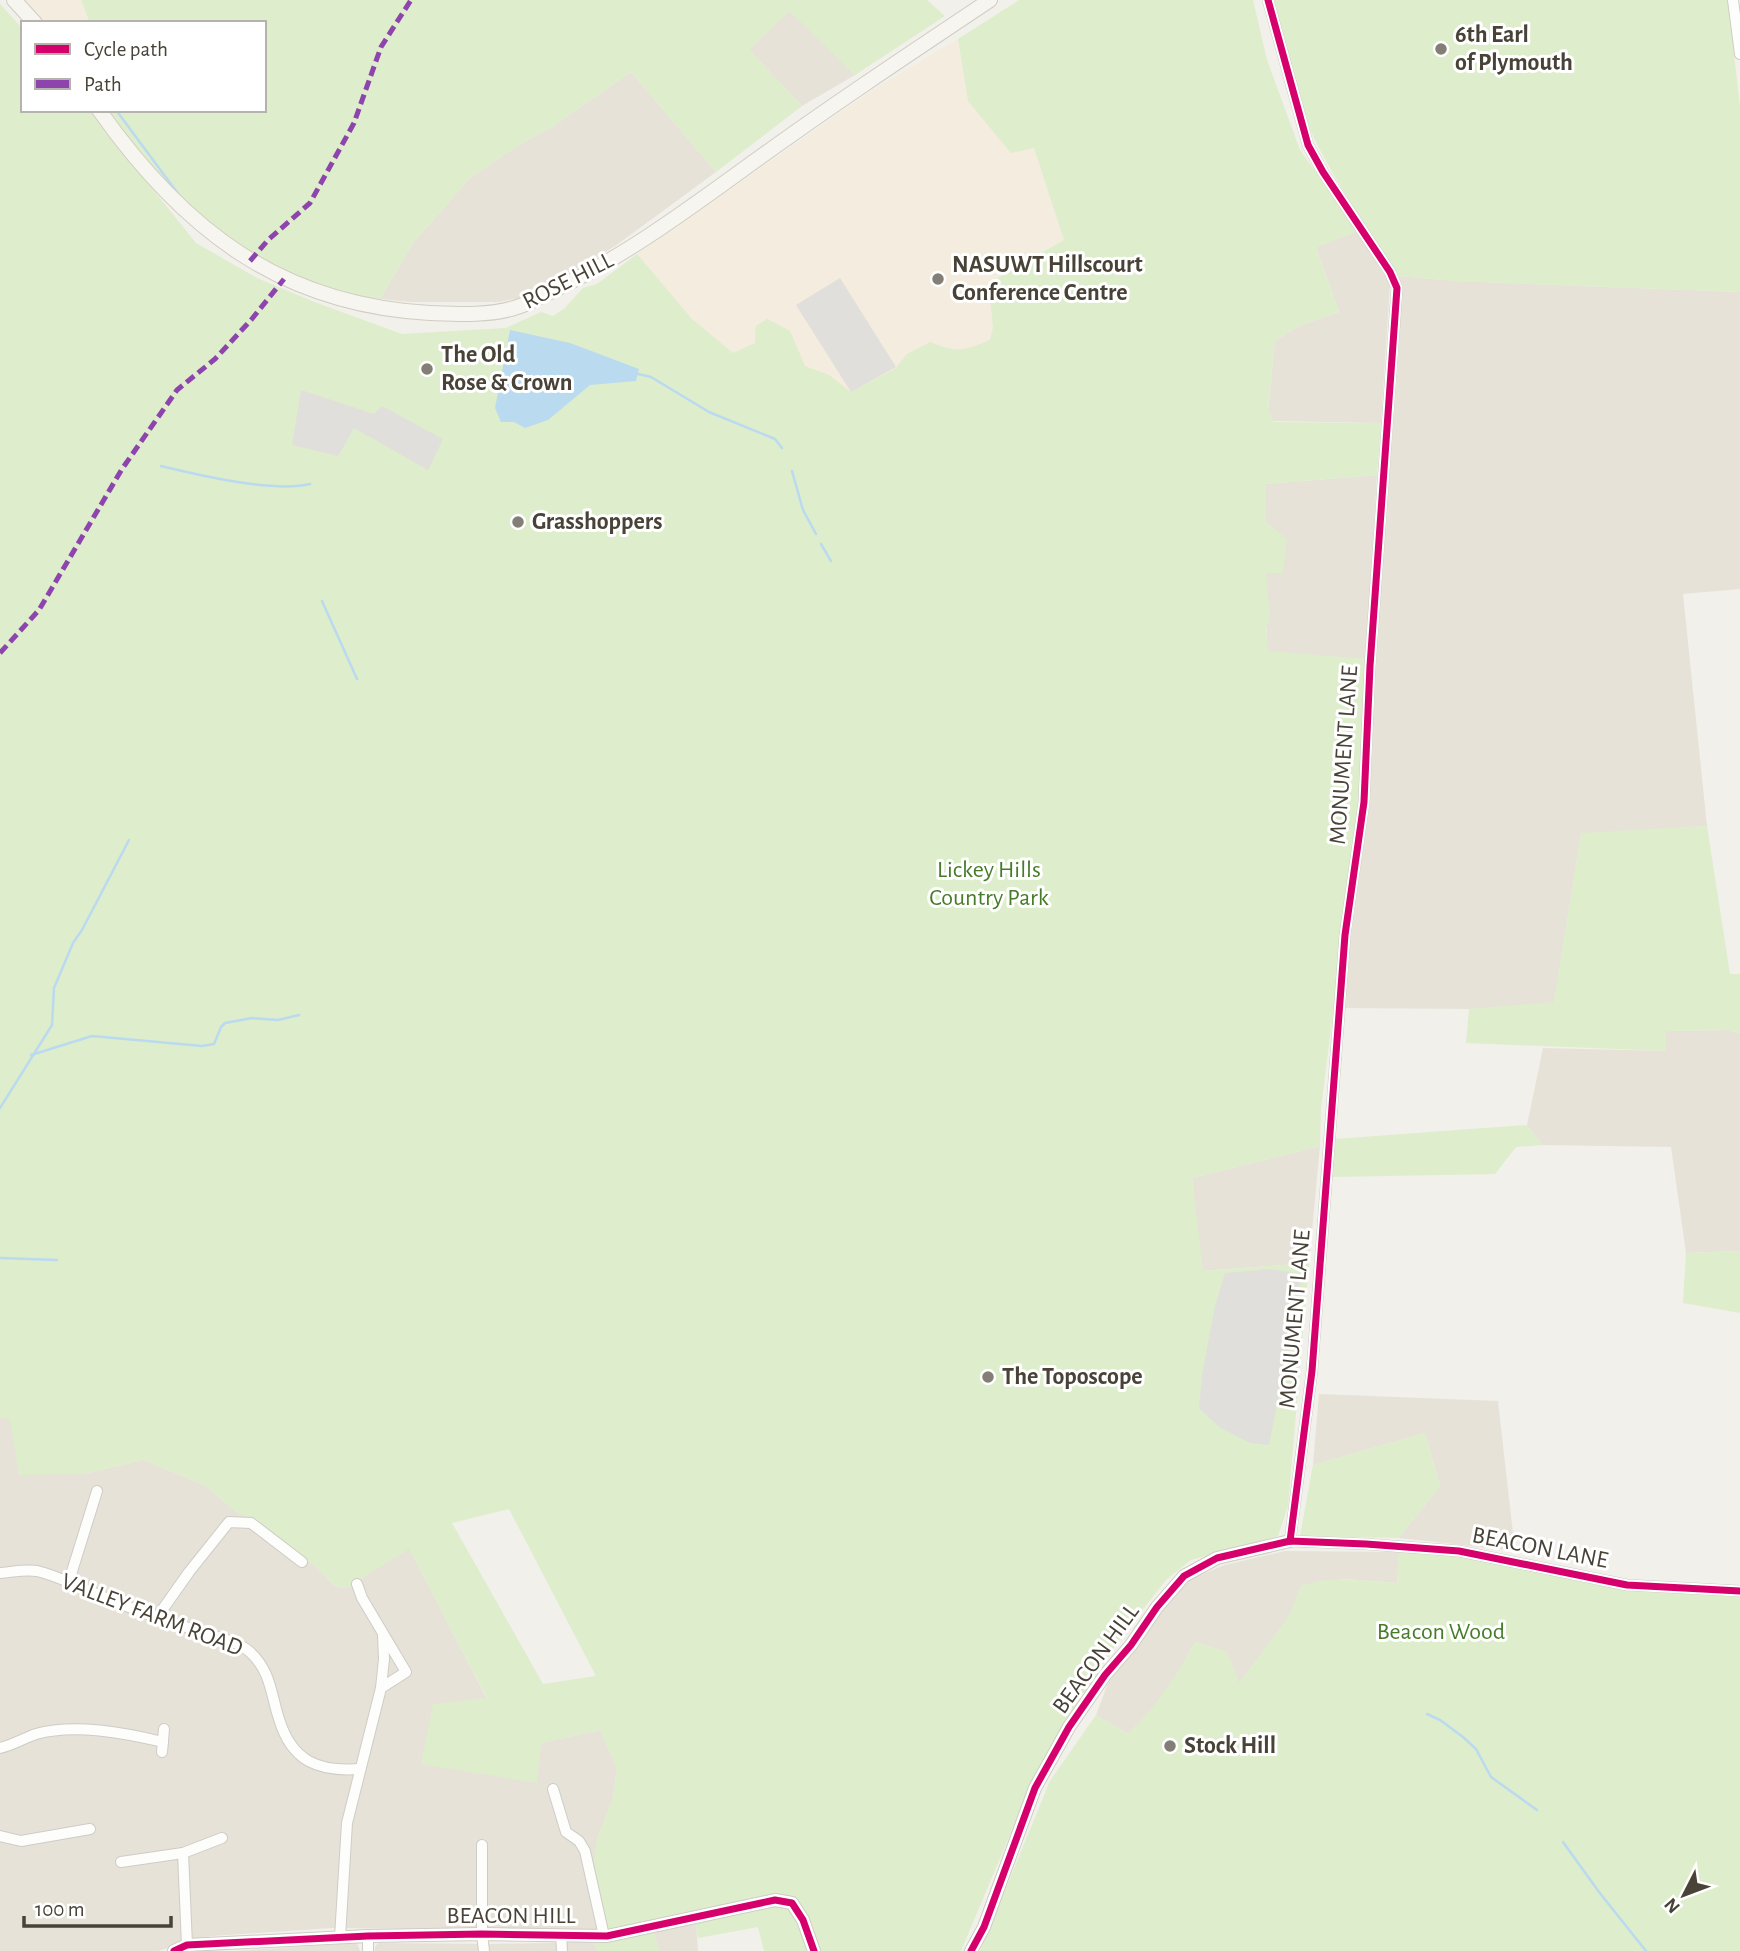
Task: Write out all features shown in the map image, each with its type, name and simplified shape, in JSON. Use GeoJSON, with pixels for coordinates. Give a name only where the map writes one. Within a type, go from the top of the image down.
{"type":"FeatureCollection","features":[{"type":"Feature","properties":{"kind":"main road"},"geometry":{"type":"LineString","coordinates":[[14,0],[33,21]]}},
{"type":"Feature","properties":{"kind":"main road","name":"ROSE HILL"},"geometry":{"type":"LineString","coordinates":[[101,112],[152,175],[202,228],[250,261],[284,279],[369,306],[406,312],[464,314],[513,309],[605,265],[990,0]]}},
{"type":"Feature","properties":{"kind":"street","name":"MONUMENT LANE"},"geometry":{"type":"LineString","coordinates":[[1268,0],[1308,145],[1390,272],[1397,288],[1370,666],[1364,803],[1345,934],[1312,1371],[1290,1541]]}},
{"type":"Feature","properties":{"kind":"street"},"geometry":{"type":"LineString","coordinates":[[1733,0],[1740,54]]}},
{"type":"Feature","properties":{"kind":"street"},"geometry":{"type":"LineString","coordinates":[[69,1581],[97,1491]]}},
{"type":"Feature","properties":{"kind":"street"},"geometry":{"type":"LineString","coordinates":[[158,1616],[188,1572],[229,1522],[251,1522],[302,1562]]}},
{"type":"Feature","properties":{"kind":"street","name":"BEACON LANE"},"geometry":{"type":"LineString","coordinates":[[1290,1541],[1459,1551],[1627,1585],[1740,1591]]}},
{"type":"Feature","properties":{"kind":"street","name":"BEACON HILL"},"geometry":{"type":"LineString","coordinates":[[971,1951],[984,1927],[1035,1788],[1069,1727],[1157,1607],[1184,1576],[1217,1558],[1290,1541]]}},
{"type":"Feature","properties":{"kind":"street","name":"VALLEY FARM ROAD"},"geometry":{"type":"LineString","coordinates":[[0,1573],[33,1570],[69,1581],[115,1602],[248,1650],[266,1673],[279,1720],[290,1744],[307,1761],[324,1768],[360,1769]]}},
{"type":"Feature","properties":{"kind":"street"},"geometry":{"type":"LineString","coordinates":[[357,1584],[362,1598],[406,1672],[381,1688]]}},
{"type":"Feature","properties":{"kind":"street"},"geometry":{"type":"LineString","coordinates":[[340,1937],[347,1823],[381,1688],[383,1634]]}},
{"type":"Feature","properties":{"kind":"street"},"geometry":{"type":"LineString","coordinates":[[0,1748],[37,1734],[64,1729],[129,1734],[162,1747],[164,1729]]}},
{"type":"Feature","properties":{"kind":"street"},"geometry":{"type":"LineString","coordinates":[[553,1789],[566,1832],[579,1841],[585,1852],[604,1936]]}},
{"type":"Feature","properties":{"kind":"street"},"geometry":{"type":"LineString","coordinates":[[0,1836],[21,1841],[90,1829]]}},
{"type":"Feature","properties":{"kind":"street"},"geometry":{"type":"LineString","coordinates":[[121,1862],[183,1853],[222,1838]]}},
{"type":"Feature","properties":{"kind":"street"},"geometry":{"type":"LineString","coordinates":[[482,1846],[484,1951]]}},
{"type":"Feature","properties":{"kind":"street"},"geometry":{"type":"LineString","coordinates":[[183,1853],[187,1945]]}},
{"type":"Feature","properties":{"kind":"street","name":"BEACON HILL"},"geometry":{"type":"LineString","coordinates":[[174,1951],[187,1945],[368,1936],[604,1936],[775,1900],[792,1903],[803,1920],[814,1951]]}},
{"type":"Feature","properties":{"kind":"street"},"geometry":{"type":"LineString","coordinates":[[561,1935],[562,1951]]}},
{"type":"Feature","properties":{"kind":"street"},"geometry":{"type":"LineString","coordinates":[[368,1936],[368,1951]]}},
{"type":"Feature","properties":{"kind":"shaded area"},"geometry":{"type":"Polygon","coordinates":[[[21,0],[81,0],[89,21],[37,21],[21,0]]]}},
{"type":"Feature","properties":{"kind":"shaded area"},"geometry":{"type":"Polygon","coordinates":[[[790,10],[855,75],[802,106],[749,50],[790,10]]]}},
{"type":"Feature","properties":{"kind":"shaded area","name":"NASUWT Hillscourt Conference Centre"},"geometry":{"type":"Polygon","coordinates":[[[958,39],[968,101],[1034,147],[1064,240],[1034,255],[989,290],[993,327],[989,342],[832,422],[733,353],[692,319],[637,254],[871,91],[958,39]]]}},
{"type":"Feature","properties":{"kind":"shaded area"},"geometry":{"type":"Polygon","coordinates":[[[631,72],[716,172],[618,244],[566,277],[519,298],[499,302],[410,302],[380,299],[413,243],[470,178],[517,146],[552,127],[631,72]]]}},
{"type":"Feature","properties":{"kind":"shaded area"},"geometry":{"type":"Polygon","coordinates":[[[1358,231],[1390,284],[1381,423],[1267,421],[1275,341],[1299,326],[1339,312],[1316,247],[1358,231]]]}},
{"type":"Feature","properties":{"kind":"shaded area"},"geometry":{"type":"Polygon","coordinates":[[[1399,276],[1456,281],[1740,292],[1740,589],[1683,594],[1707,826],[1581,834],[1554,1003],[1469,1009],[1341,1008],[1370,800],[1377,644],[1399,348],[1399,276]]]}},
{"type":"Feature","properties":{"kind":"shaded area"},"geometry":{"type":"Polygon","coordinates":[[[840,278],[896,367],[851,392],[796,305],[840,278]]]}},
{"type":"Feature","properties":{"kind":"shaded area"},"geometry":{"type":"Polygon","coordinates":[[[301,390],[374,414],[382,406],[443,439],[428,470],[354,428],[338,456],[292,445],[301,390]]]}},
{"type":"Feature","properties":{"kind":"shaded area"},"geometry":{"type":"Polygon","coordinates":[[[1377,475],[1366,659],[1267,653],[1265,484],[1377,475]]]}},
{"type":"Feature","properties":{"kind":"shaded area"},"geometry":{"type":"Polygon","coordinates":[[[1728,1030],[1740,1033],[1740,1251],[1686,1253],[1671,1147],[1542,1145],[1527,1125],[1543,1048],[1665,1051],[1665,1031],[1728,1030]]]}},
{"type":"Feature","properties":{"kind":"shaded area"},"geometry":{"type":"Polygon","coordinates":[[[1320,1146],[1309,1263],[1202,1271],[1192,1178],[1320,1146]]]}},
{"type":"Feature","properties":{"kind":"shaded area"},"geometry":{"type":"Polygon","coordinates":[[[1270,1269],[1301,1274],[1287,1365],[1269,1445],[1250,1443],[1219,1427],[1199,1408],[1202,1375],[1215,1306],[1225,1273],[1270,1269]]]}},
{"type":"Feature","properties":{"kind":"shaded area"},"geometry":{"type":"Polygon","coordinates":[[[1319,1394],[1498,1401],[1515,1551],[1399,1538],[1440,1486],[1425,1433],[1313,1465],[1319,1394]]]}},
{"type":"Feature","properties":{"kind":"shaded area"},"geometry":{"type":"Polygon","coordinates":[[[0,1418],[10,1418],[83,1474],[144,1460],[206,1486],[235,1511],[310,1562],[335,1586],[346,1588],[409,1548],[487,1699],[536,1783],[541,1743],[600,1730],[617,1768],[613,1798],[597,1839],[600,1931],[331,1928],[211,1936],[158,1951],[0,1951],[0,1418]]]}},
{"type":"Feature","properties":{"kind":"shaded area"},"geometry":{"type":"Polygon","coordinates":[[[1285,1551],[1399,1552],[1397,1583],[1344,1579],[1301,1586],[1289,1617],[1239,1684],[1227,1652],[1195,1642],[1178,1673],[1148,1714],[1128,1734],[1096,1715],[1108,1683],[1161,1609],[1190,1579],[1225,1565],[1285,1551]]]}},
{"type":"Feature","properties":{"kind":"shaded area"},"geometry":{"type":"Polygon","coordinates":[[[696,1923],[698,1951],[659,1951],[653,1930],[696,1923]]]}},
{"type":"Feature","properties":{"kind":"shaded area"},"geometry":{"type":"Polygon","coordinates":[[[357,1943],[360,1951],[234,1951],[357,1943]]]}},
{"type":"Feature","properties":{"kind":"shaded area"},"geometry":{"type":"Polygon","coordinates":[[[378,1943],[594,1943],[598,1951],[375,1951],[378,1943]]]}},
{"type":"Feature","properties":{"kind":"green space"},"geometry":{"type":"Polygon","coordinates":[[[81,0],[927,0],[945,16],[855,75],[789,11],[749,50],[802,106],[716,172],[631,72],[552,127],[517,146],[470,178],[413,243],[380,299],[363,298],[287,277],[201,222],[156,175],[108,112],[266,112],[266,21],[89,21],[81,0]]]}},
{"type":"Feature","properties":{"kind":"green space","name":"Lickey Hills Country Park"},"geometry":{"type":"Polygon","coordinates":[[[1019,0],[1253,0],[1267,60],[1300,150],[1358,231],[1316,247],[1339,312],[1299,326],[1275,341],[1268,408],[1274,422],[1381,423],[1377,475],[1265,484],[1266,522],[1287,539],[1283,573],[1266,573],[1270,618],[1266,630],[1268,651],[1366,659],[1360,799],[1321,1108],[1320,1146],[1192,1178],[1203,1271],[1309,1263],[1288,1506],[1278,1536],[1191,1560],[1166,1580],[1118,1641],[1035,1775],[961,1951],[764,1951],[758,1927],[698,1938],[694,1917],[600,1931],[590,1883],[597,1839],[613,1798],[617,1768],[600,1730],[541,1743],[537,1783],[421,1764],[433,1704],[487,1698],[409,1549],[346,1588],[335,1586],[310,1562],[235,1511],[206,1486],[144,1460],[83,1474],[19,1475],[10,1419],[0,1418],[0,4],[21,27],[21,112],[91,112],[196,243],[257,278],[402,334],[506,328],[541,312],[553,316],[565,308],[583,288],[597,284],[637,254],[692,319],[733,353],[755,343],[756,326],[767,319],[790,331],[805,366],[829,375],[851,392],[896,368],[907,354],[930,342],[960,349],[990,340],[993,327],[989,290],[999,277],[1064,240],[1034,148],[1011,153],[968,101],[958,39],[1019,0]],[[509,1509],[452,1523],[543,1684],[596,1676],[509,1509]]]}},
{"type":"Feature","properties":{"kind":"green space"},"geometry":{"type":"Polygon","coordinates":[[[1273,0],[1728,0],[1740,107],[1740,292],[1455,281],[1399,276],[1346,195],[1317,144],[1298,93],[1273,0]]]}},
{"type":"Feature","properties":{"kind":"green space"},"geometry":{"type":"Polygon","coordinates":[[[1707,826],[1730,974],[1740,974],[1740,1033],[1727,1030],[1666,1031],[1666,1051],[1466,1043],[1469,1009],[1554,1002],[1581,833],[1707,826]]]}},
{"type":"Feature","properties":{"kind":"green space"},"geometry":{"type":"Polygon","coordinates":[[[1527,1125],[1542,1145],[1516,1147],[1495,1174],[1332,1177],[1334,1139],[1527,1125]]]}},
{"type":"Feature","properties":{"kind":"green space"},"geometry":{"type":"Polygon","coordinates":[[[1740,1251],[1740,1313],[1683,1303],[1686,1253],[1740,1251]]]}},
{"type":"Feature","properties":{"kind":"green space"},"geometry":{"type":"Polygon","coordinates":[[[1425,1433],[1440,1486],[1399,1538],[1300,1536],[1313,1465],[1425,1433]]]}},
{"type":"Feature","properties":{"kind":"green space","name":"Beacon Wood"},"geometry":{"type":"Polygon","coordinates":[[[1399,1552],[1464,1557],[1627,1591],[1740,1597],[1740,1951],[980,1951],[1050,1781],[1096,1715],[1128,1734],[1165,1690],[1195,1642],[1227,1652],[1239,1683],[1288,1617],[1301,1586],[1336,1580],[1397,1583],[1399,1552]]]}},
{"type":"Feature","properties":{"kind":"green space"},"geometry":{"type":"Polygon","coordinates":[[[653,1930],[659,1951],[598,1951],[594,1943],[653,1930]]]}},
{"type":"Feature","properties":{"kind":"water"},"geometry":{"type":"Polygon","coordinates":[[[510,330],[570,343],[639,369],[636,381],[590,385],[548,420],[525,428],[514,422],[501,422],[495,408],[510,330]]]}},
{"type":"Feature","properties":{"kind":"waterway"},"geometry":{"type":"LineString","coordinates":[[117,112],[179,195]]}},
{"type":"Feature","properties":{"kind":"waterway"},"geometry":{"type":"LineString","coordinates":[[638,374],[651,377],[709,412],[775,439],[782,448]]}},
{"type":"Feature","properties":{"kind":"waterway"},"geometry":{"type":"LineString","coordinates":[[161,466],[257,485],[310,484]]}},
{"type":"Feature","properties":{"kind":"waterway"},"geometry":{"type":"LineString","coordinates":[[792,471],[803,510],[816,534]]}},
{"type":"Feature","properties":{"kind":"waterway"},"geometry":{"type":"LineString","coordinates":[[821,544],[831,561]]}},
{"type":"Feature","properties":{"kind":"waterway"},"geometry":{"type":"LineString","coordinates":[[322,601],[357,679]]}},
{"type":"Feature","properties":{"kind":"waterway"},"geometry":{"type":"LineString","coordinates":[[0,1108],[52,1025],[54,988],[73,943],[129,840]]}},
{"type":"Feature","properties":{"kind":"waterway"},"geometry":{"type":"LineString","coordinates":[[31,1055],[92,1036],[202,1046],[214,1044],[225,1023],[252,1018],[278,1020],[299,1015]]}},
{"type":"Feature","properties":{"kind":"waterway"},"geometry":{"type":"LineString","coordinates":[[0,1258],[57,1260]]}},
{"type":"Feature","properties":{"kind":"waterway"},"geometry":{"type":"LineString","coordinates":[[1427,1714],[1463,1737],[1476,1749],[1491,1777],[1537,1810]]}},
{"type":"Feature","properties":{"kind":"waterway"},"geometry":{"type":"LineString","coordinates":[[1563,1842],[1646,1951]]}},
{"type":"Feature","properties":{"kind":"marked path"},"geometry":{"type":"LineString","coordinates":[[250,261],[268,240],[310,203],[354,123],[381,47],[411,0]]}},
{"type":"Feature","properties":{"kind":"marked path"},"geometry":{"type":"LineString","coordinates":[[0,653],[39,610],[122,469],[177,390],[215,359],[284,279]]}},
{"type":"Feature","properties":{"kind":"cycle path"},"geometry":{"type":"LineString","coordinates":[[1268,0],[1308,145],[1390,272],[1397,288],[1370,666],[1364,802],[1345,935],[1312,1371],[1290,1541]]}},
{"type":"Feature","properties":{"kind":"cycle path"},"geometry":{"type":"LineString","coordinates":[[971,1951],[984,1927],[1035,1788],[1069,1727],[1105,1675],[1184,1576],[1217,1558],[1290,1541],[1366,1544],[1459,1551],[1627,1585],[1740,1591]]}},
{"type":"Feature","properties":{"kind":"cycle path"},"geometry":{"type":"LineString","coordinates":[[174,1951],[187,1945],[368,1936],[607,1936],[775,1900],[792,1903],[803,1920],[814,1951]]}},
{"type":"Feature","properties":{"kind":"place","name":"6th Earl of Plymouth"},"geometry":{"type":"Point","coordinates":[1441,49]}},
{"type":"Feature","properties":{"kind":"place","name":"NASUWT Hillscourt Conference Centre"},"geometry":{"type":"Point","coordinates":[938,279]}},
{"type":"Feature","properties":{"kind":"place","name":"The Old Rose & Crown"},"geometry":{"type":"Point","coordinates":[427,369]}},
{"type":"Feature","properties":{"kind":"place","name":"Grasshoppers"},"geometry":{"type":"Point","coordinates":[518,522]}},
{"type":"Feature","properties":{"kind":"place","name":"The Toposcope"},"geometry":{"type":"Point","coordinates":[988,1377]}},
{"type":"Feature","properties":{"kind":"place","name":"Stock Hill"},"geometry":{"type":"Point","coordinates":[1170,1746]}}]}
